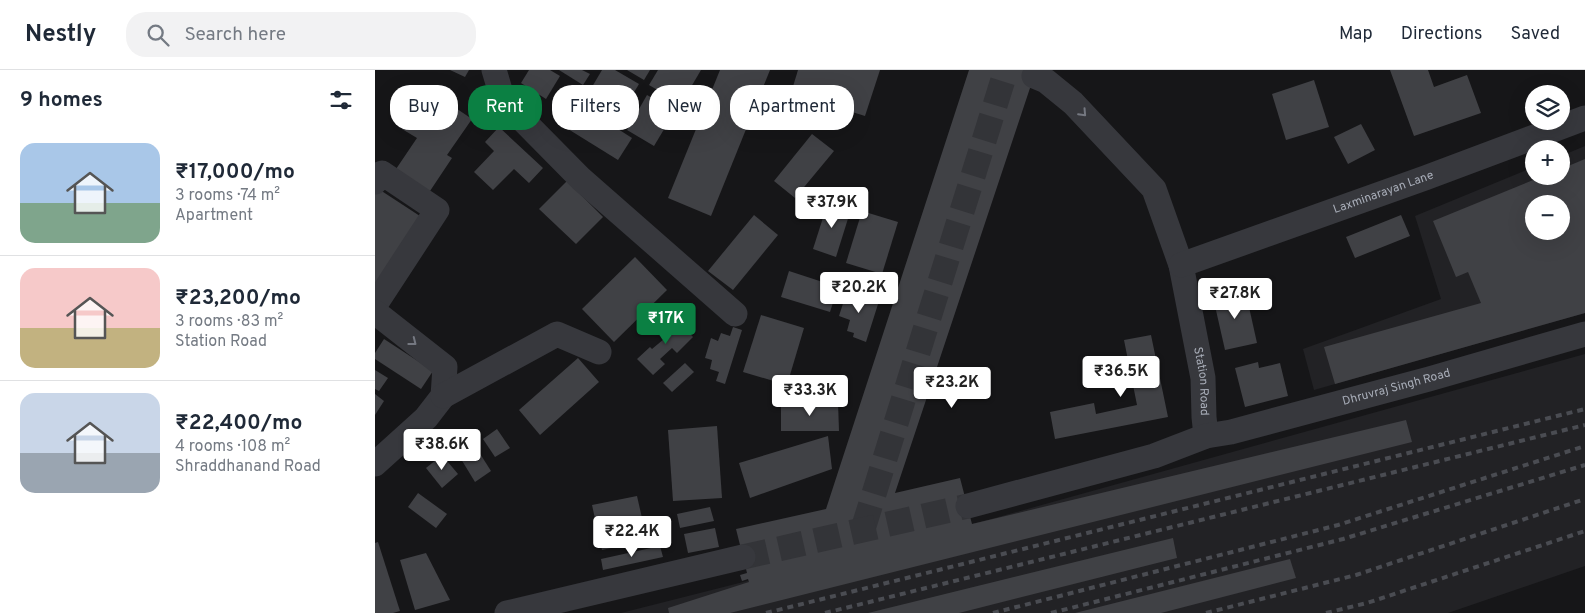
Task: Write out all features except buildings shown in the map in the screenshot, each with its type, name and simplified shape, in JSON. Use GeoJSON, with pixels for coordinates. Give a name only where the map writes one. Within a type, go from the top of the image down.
{"type":"FeatureCollection","features":[{"type":"Feature","properties":{"kind":"street"},"geometry":{"type":"LineString","coordinates":[[494,70],[503,100],[581,179],[735,314]]}},
{"type":"Feature","properties":{"kind":"street","name":"Station Road"},"geometry":{"type":"LineString","coordinates":[[1045,76],[1073,102],[1154,189],[1181,265],[1203,378],[1204,417],[1207,436]]}},
{"type":"Feature","properties":{"kind":"street","name":"Laxminarayan Lane"},"geometry":{"type":"LineString","coordinates":[[1181,265],[1425,178],[1585,118]]}},
{"type":"Feature","properties":{"kind":"street"},"geometry":{"type":"LineString","coordinates":[[375,182],[382,172],[437,210],[375,305]]}},
{"type":"Feature","properties":{"kind":"street"},"geometry":{"type":"LineString","coordinates":[[375,312],[445,367],[443,396]]}},
{"type":"Feature","properties":{"kind":"street"},"geometry":{"type":"LineString","coordinates":[[375,464],[426,418],[443,396],[557,334],[599,352]]}},
{"type":"Feature","properties":{"kind":"street","name":"Dhruvraj Singh Road"},"geometry":{"type":"LineString","coordinates":[[1207,436],[1231,432],[1585,334]]}},
{"type":"Feature","properties":{"kind":"street"},"geometry":{"type":"LineString","coordinates":[[967,506],[1154,456],[1207,436]]}},
{"type":"Feature","properties":{"kind":"street"},"geometry":{"type":"LineString","coordinates":[[507,613],[743,557]]}},
{"type":"Feature","properties":{"kind":"shaded area"},"geometry":{"type":"Polygon","coordinates":[[[1585,146],[1585,313],[1314,390],[1303,349],[1441,299],[1415,216],[1525,171],[1525,185],[1570,185],[1570,152],[1585,146]]]}},
{"type":"Feature","properties":{"kind":"shaded area"},"geometry":{"type":"Polygon","coordinates":[[[1585,354],[1585,566],[1448,613],[621,613],[995,518],[1585,354]]]}},
{"type":"Feature","properties":{"kind":"tunnel"},"geometry":{"type":"LineString","coordinates":[[863,529],[1006,70]]}},
{"type":"Feature","properties":{"kind":"tunnel"},"geometry":{"type":"LineString","coordinates":[[743,557],[968,506]]}},
{"type":"Feature","properties":{"kind":"railway"},"geometry":{"type":"LineString","coordinates":[[766,613],[1585,409]]}},
{"type":"Feature","properties":{"kind":"railway"},"geometry":{"type":"LineString","coordinates":[[825,613],[1585,425]]}},
{"type":"Feature","properties":{"kind":"railway"},"geometry":{"type":"LineString","coordinates":[[993,613],[1338,525],[1585,446]]}},
{"type":"Feature","properties":{"kind":"railway"},"geometry":{"type":"LineString","coordinates":[[1051,613],[1343,539],[1585,465]]}},
{"type":"Feature","properties":{"kind":"railway"},"geometry":{"type":"LineString","coordinates":[[1206,613],[1356,575],[1585,499]]}},
{"type":"Feature","properties":{"kind":"railway"},"geometry":{"type":"LineString","coordinates":[[1326,613],[1367,603],[1585,531]]}}]}
